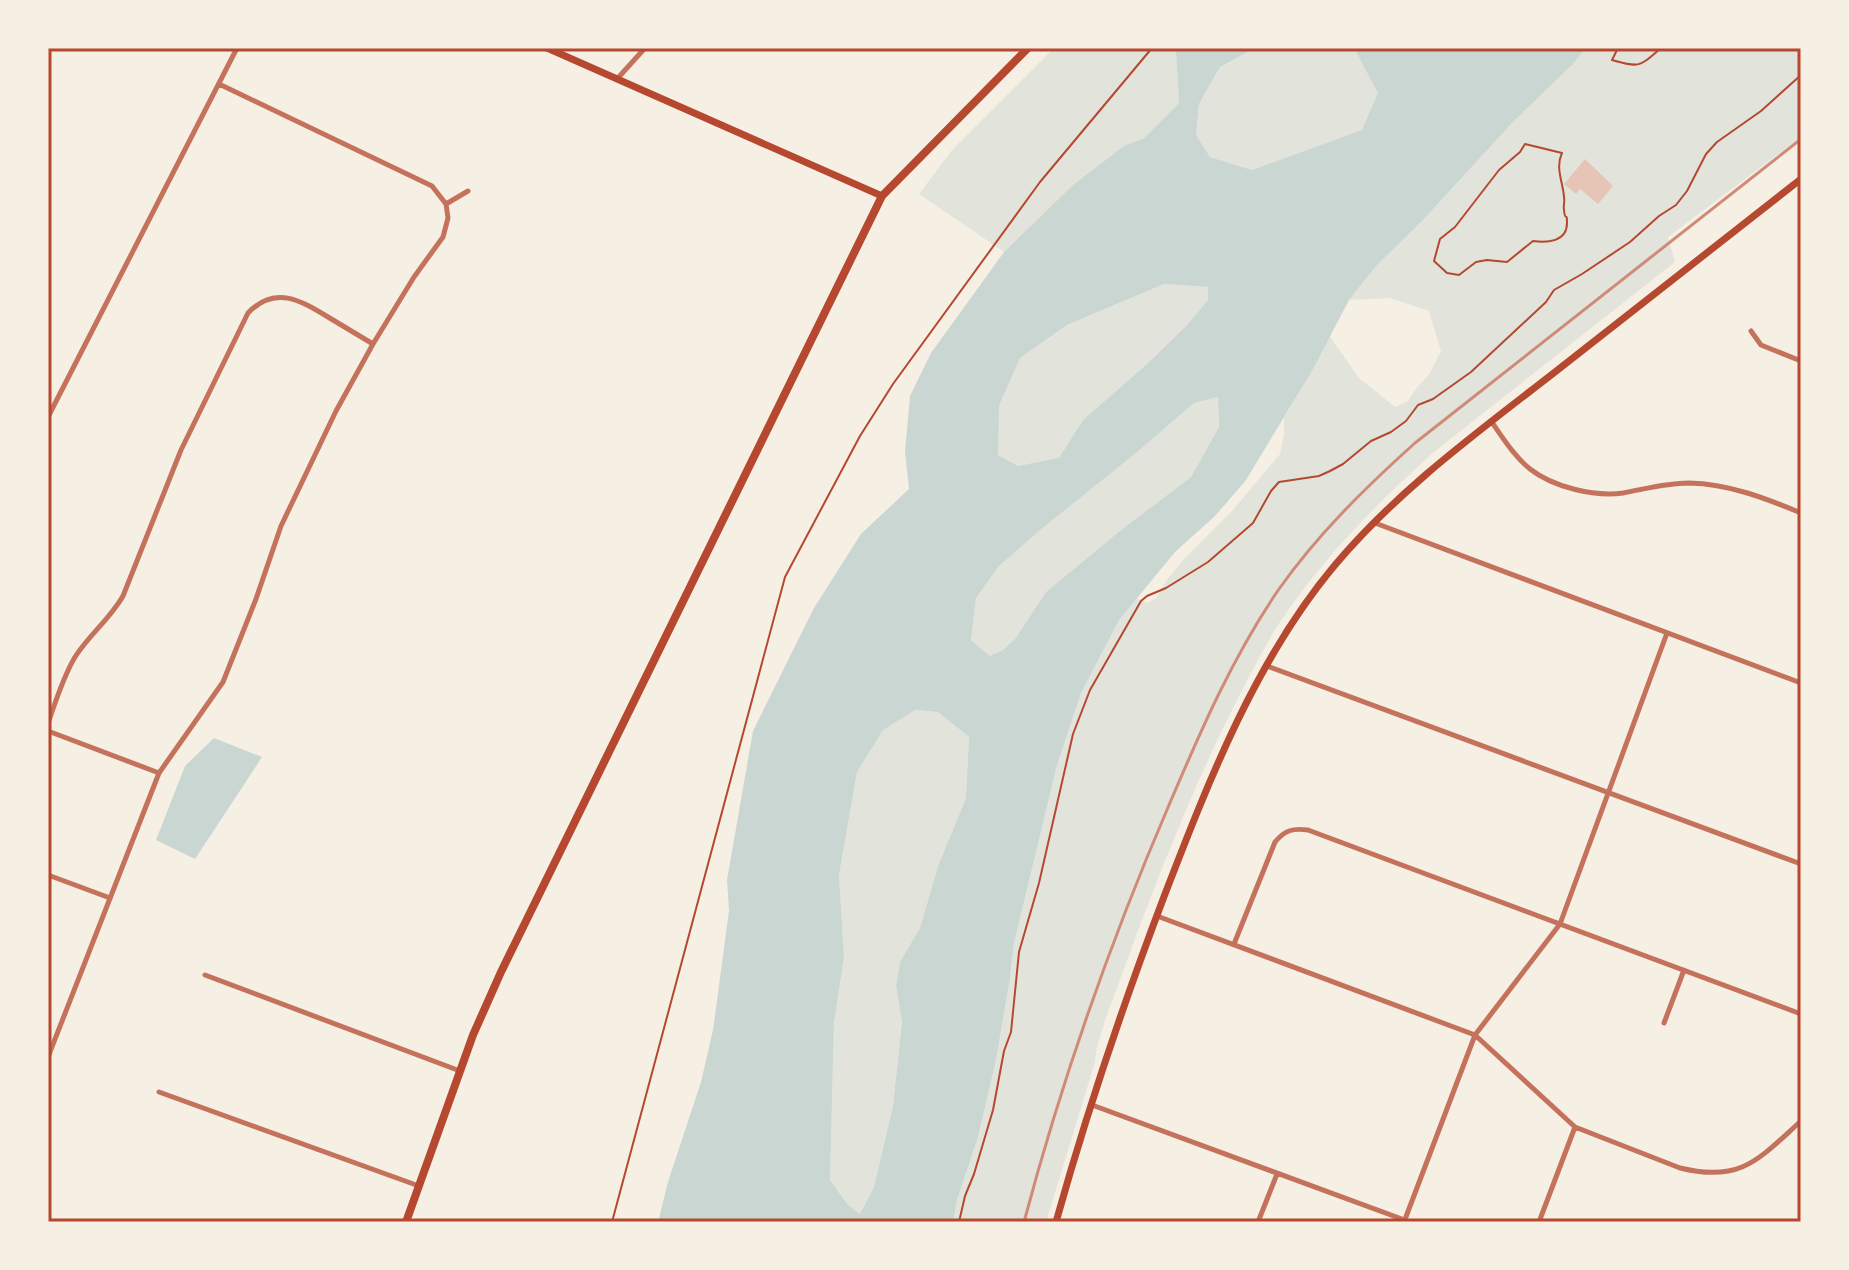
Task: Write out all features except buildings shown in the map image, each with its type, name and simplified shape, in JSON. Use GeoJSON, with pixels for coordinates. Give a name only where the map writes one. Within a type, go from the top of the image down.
{"type":"FeatureCollection","features":[{"type":"Feature","properties":{"kind":"main road"},"geometry":{"type":"LineString","coordinates":[[547,48],[882,196]]}},
{"type":"Feature","properties":{"kind":"main road"},"geometry":{"type":"LineString","coordinates":[[406,1222],[481,1016],[882,196],[1028,48]]}},
{"type":"Feature","properties":{"kind":"main road"},"geometry":{"type":"LineString","coordinates":[[1056,1222],[1125,1001],[1189,832],[1267,666],[1318,586],[1374,523],[1423,476],[1801,179]]}},
{"type":"Feature","properties":{"kind":"street"},"geometry":{"type":"LineString","coordinates":[[48,417],[237,48]]}},
{"type":"Feature","properties":{"kind":"street"},"geometry":{"type":"LineString","coordinates":[[617,80],[645,48]]}},
{"type":"Feature","properties":{"kind":"street"},"geometry":{"type":"LineString","coordinates":[[48,1057],[159,773],[223,682],[281,526],[336,411],[414,277],[443,237],[448,218],[446,204],[432,186],[219,84]]}},
{"type":"Feature","properties":{"kind":"street"},"geometry":{"type":"LineString","coordinates":[[446,204],[468,191]]}},
{"type":"Feature","properties":{"kind":"street"},"geometry":{"type":"LineString","coordinates":[[48,723],[77,654],[115,611],[123,596],[181,450],[248,313],[258,303],[287,297],[302,302],[373,344]]}},
{"type":"Feature","properties":{"kind":"street"},"geometry":{"type":"LineString","coordinates":[[1751,331],[1761,345],[1801,361]]}},
{"type":"Feature","properties":{"kind":"street"},"geometry":{"type":"LineString","coordinates":[[1491,421],[1531,470],[1569,487],[1610,494],[1667,484],[1710,484],[1732,488],[1801,513]]}},
{"type":"Feature","properties":{"kind":"street"},"geometry":{"type":"LineString","coordinates":[[1374,523],[1801,683]]}},
{"type":"Feature","properties":{"kind":"street"},"geometry":{"type":"LineString","coordinates":[[1091,1104],[1406,1221],[1475,1035],[1560,924],[1667,633]]}},
{"type":"Feature","properties":{"kind":"street"},"geometry":{"type":"LineString","coordinates":[[1267,666],[1801,864]]}},
{"type":"Feature","properties":{"kind":"street"},"geometry":{"type":"LineString","coordinates":[[48,731],[159,773]]}},
{"type":"Feature","properties":{"kind":"street"},"geometry":{"type":"LineString","coordinates":[[1234,944],[1275,842],[1283,832],[1294,828],[1308,830],[1801,1014]]}},
{"type":"Feature","properties":{"kind":"street"},"geometry":{"type":"LineString","coordinates":[[48,875],[110,898]]}},
{"type":"Feature","properties":{"kind":"street"},"geometry":{"type":"LineString","coordinates":[[1157,916],[1475,1035],[1575,1127],[1680,1168],[1714,1173],[1740,1168],[1761,1157],[1801,1121]]}},
{"type":"Feature","properties":{"kind":"street"},"geometry":{"type":"LineString","coordinates":[[1664,1023],[1684,970]]}},
{"type":"Feature","properties":{"kind":"street"},"geometry":{"type":"LineString","coordinates":[[205,975],[460,1071]]}},
{"type":"Feature","properties":{"kind":"street"},"geometry":{"type":"LineString","coordinates":[[159,1092],[419,1186]]}},
{"type":"Feature","properties":{"kind":"street"},"geometry":{"type":"LineString","coordinates":[[1539,1222],[1575,1127]]}},
{"type":"Feature","properties":{"kind":"street"},"geometry":{"type":"LineString","coordinates":[[1258,1222],[1277,1174]]}},
{"type":"Feature","properties":{"kind":"path"},"geometry":{"type":"LineString","coordinates":[[612,1222],[785,577],[860,436],[893,384],[1040,182],[1152,48]]}},
{"type":"Feature","properties":{"kind":"path"},"geometry":{"type":"LineString","coordinates":[[1618,48],[1612,60],[1637,66],[1661,48]]}},
{"type":"Feature","properties":{"kind":"path"},"geometry":{"type":"LineString","coordinates":[[959,1222],[993,1110],[1004,1051],[1011,1032],[1019,952],[1039,883],[1073,734],[1090,690],[1141,601],[1208,562],[1253,523],[1279,482],[1319,476],[1343,464],[1365,444],[1406,421],[1418,405],[1442,393],[1471,372],[1546,302],[1554,290],[1630,242],[1676,205],[1706,154],[1717,142],[1761,111],[1801,75]]}},
{"type":"Feature","properties":{"kind":"path"},"geometry":{"type":"LineString","coordinates":[[1525,144],[1562,153],[1558,165],[1565,201],[1567,226],[1561,237],[1554,241],[1533,241],[1507,262],[1476,262],[1459,275],[1447,273],[1434,261],[1440,239],[1455,227],[1499,170],[1525,144]]}},
{"type":"Feature","properties":{"kind":"shaded area"},"geometry":{"type":"Polygon","coordinates":[[[1054,48],[1179,48],[1176,51],[1179,103],[1144,138],[1124,146],[1074,184],[1004,252],[919,194],[952,150],[1054,48]]]}},
{"type":"Feature","properties":{"kind":"shaded area"},"geometry":{"type":"Polygon","coordinates":[[[1179,48],[1255,48],[1220,67],[1199,104],[1196,135],[1210,157],[1252,170],[1362,130],[1378,93],[1354,48],[1586,48],[1376,266],[1349,300],[1312,371],[1246,480],[1215,516],[1175,552],[1119,620],[1081,693],[1057,765],[1014,943],[996,1060],[953,1222],[658,1222],[701,1082],[713,1030],[729,911],[727,880],[753,731],[814,608],[861,534],[909,489],[905,452],[910,396],[931,353],[1004,252],[1074,184],[1124,146],[1144,138],[1179,103],[1176,51],[1179,48]],[[1164,284],[1067,325],[1020,358],[999,406],[998,455],[1018,466],[1059,458],[1083,420],[1147,364],[1208,300],[1208,287],[1164,284]],[[1218,397],[1194,403],[999,566],[976,598],[971,640],[990,656],[1003,650],[1015,639],[1046,592],[1191,477],[1219,427],[1218,397]],[[915,710],[883,730],[857,772],[839,875],[844,957],[834,1023],[830,1180],[848,1205],[860,1214],[874,1187],[893,1106],[902,1022],[896,986],[900,962],[920,928],[938,866],[966,798],[969,737],[938,712],[915,710]]]}},
{"type":"Feature","properties":{"kind":"shaded area"},"geometry":{"type":"Polygon","coordinates":[[[1255,48],[1354,48],[1379,93],[1362,131],[1252,170],[1210,157],[1196,135],[1199,104],[1220,67],[1255,48]]]}},
{"type":"Feature","properties":{"kind":"shaded area"},"geometry":{"type":"Polygon","coordinates":[[[1586,48],[1801,48],[1801,137],[1668,237],[1675,262],[1434,452],[1372,511],[1314,576],[1280,622],[1257,661],[1183,817],[1105,1021],[1046,1222],[953,1222],[996,1060],[1014,943],[1057,765],[1081,693],[1119,620],[1136,598],[1148,603],[1157,597],[1184,559],[1232,511],[1280,454],[1284,418],[1329,335],[1359,378],[1395,407],[1408,401],[1430,373],[1441,351],[1429,311],[1389,298],[1349,300],[1376,266],[1586,48]]]}},
{"type":"Feature","properties":{"kind":"shaded area"},"geometry":{"type":"Polygon","coordinates":[[[1164,284],[1208,287],[1208,300],[1147,364],[1083,420],[1059,459],[1018,466],[997,454],[999,406],[1020,358],[1067,325],[1164,284]]]}},
{"type":"Feature","properties":{"kind":"shaded area"},"geometry":{"type":"Polygon","coordinates":[[[1218,397],[1219,427],[1191,477],[1046,592],[1015,639],[1003,650],[990,656],[971,640],[976,598],[999,566],[1194,403],[1218,397]]]}},
{"type":"Feature","properties":{"kind":"shaded area"},"geometry":{"type":"Polygon","coordinates":[[[915,710],[938,712],[969,737],[966,798],[938,866],[920,928],[900,962],[896,986],[902,1022],[893,1106],[874,1187],[860,1214],[848,1205],[830,1180],[834,1023],[844,957],[839,875],[857,772],[883,729],[915,710]]]}},
{"type":"Feature","properties":{"kind":"shaded area"},"geometry":{"type":"Polygon","coordinates":[[[214,738],[262,757],[195,859],[156,840],[185,766],[214,738]]]}},
{"type":"Feature","properties":{"kind":"railway"},"geometry":{"type":"LineString","coordinates":[[1024,1222],[1071,1063],[1148,856],[1219,694],[1247,640],[1279,589],[1343,512],[1415,443],[1801,139]]}}]}
